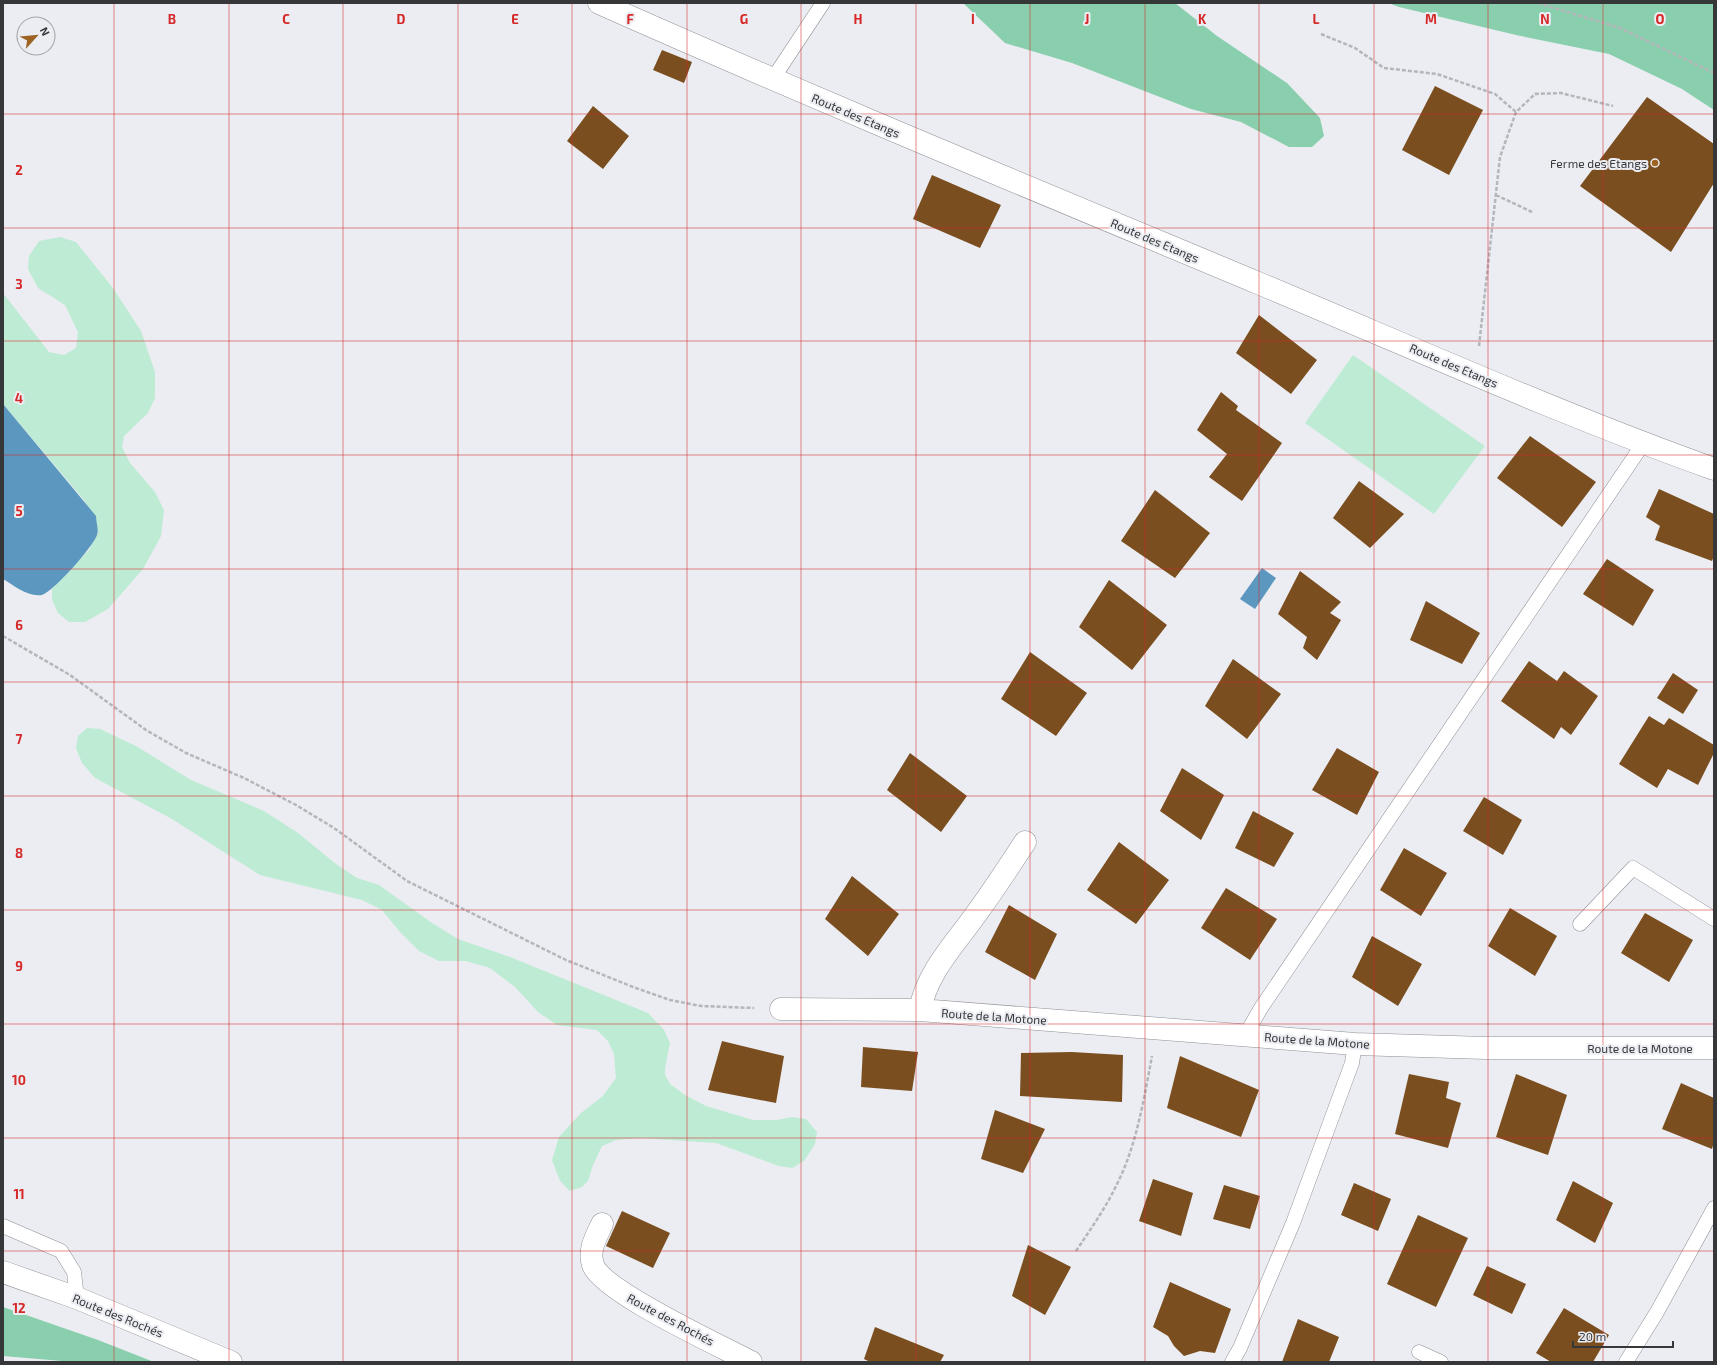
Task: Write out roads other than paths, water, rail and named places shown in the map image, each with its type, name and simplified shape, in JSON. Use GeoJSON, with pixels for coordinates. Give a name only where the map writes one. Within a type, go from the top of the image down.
{"type":"FeatureCollection","features":[{"type":"Feature","properties":{"kind":"street","name":"Route des Etangs"},"geometry":{"type":"LineString","coordinates":[[599,3],[772,80],[1643,444],[1714,469]]}},
{"type":"Feature","properties":{"kind":"street"},"geometry":{"type":"LineString","coordinates":[[920,1010],[923,995],[939,964],[980,910],[1025,842]]}},
{"type":"Feature","properties":{"kind":"street","name":"Route de la Motone"},"geometry":{"type":"LineString","coordinates":[[781,1009],[920,1010],[1246,1034],[1355,1044],[1486,1048],[1714,1048]]}},
{"type":"Feature","properties":{"kind":"street","name":"Route des Rochés"},"geometry":{"type":"LineString","coordinates":[[602,1224],[591,1252],[594,1266],[607,1281],[639,1304],[751,1362]]}},
{"type":"Feature","properties":{"kind":"street","name":"Route des Rochés"},"geometry":{"type":"LineString","coordinates":[[3,1272],[77,1298],[231,1362]]}},
{"type":"Feature","properties":{"kind":"lane"},"geometry":{"type":"LineString","coordinates":[[772,80],[823,3]]}},
{"type":"Feature","properties":{"kind":"lane"},"geometry":{"type":"LineString","coordinates":[[1246,1034],[1261,1008],[1643,444]]}},
{"type":"Feature","properties":{"kind":"lane"},"geometry":{"type":"LineString","coordinates":[[1580,924],[1633,868],[1714,919]]}},
{"type":"Feature","properties":{"kind":"lane"},"geometry":{"type":"LineString","coordinates":[[1232,1362],[1240,1348],[1293,1223],[1352,1063],[1355,1044]]}},
{"type":"Feature","properties":{"kind":"lane"},"geometry":{"type":"LineString","coordinates":[[1626,1362],[1657,1312],[1714,1208]]}},
{"type":"Feature","properties":{"kind":"lane"},"geometry":{"type":"LineString","coordinates":[[3,1226],[61,1251],[74,1272],[77,1298]]}},
{"type":"Feature","properties":{"kind":"lane"},"geometry":{"type":"LineString","coordinates":[[1419,1352],[1441,1362]]}},
{"type":"Feature","properties":{"kind":"water"},"geometry":{"type":"Polygon","coordinates":[[[3,404],[96,516],[98,533],[94,541],[63,578],[42,595],[26,593],[3,579],[3,404]]]}},
{"type":"Feature","properties":{"kind":"water"},"geometry":{"type":"Polygon","coordinates":[[[1262,568],[1276,578],[1255,609],[1240,599],[1262,568]]]}},
{"type":"Feature","properties":{"kind":"place","name":"Ferme des Etangs"},"geometry":{"type":"Point","coordinates":[1655,163]}}]}
